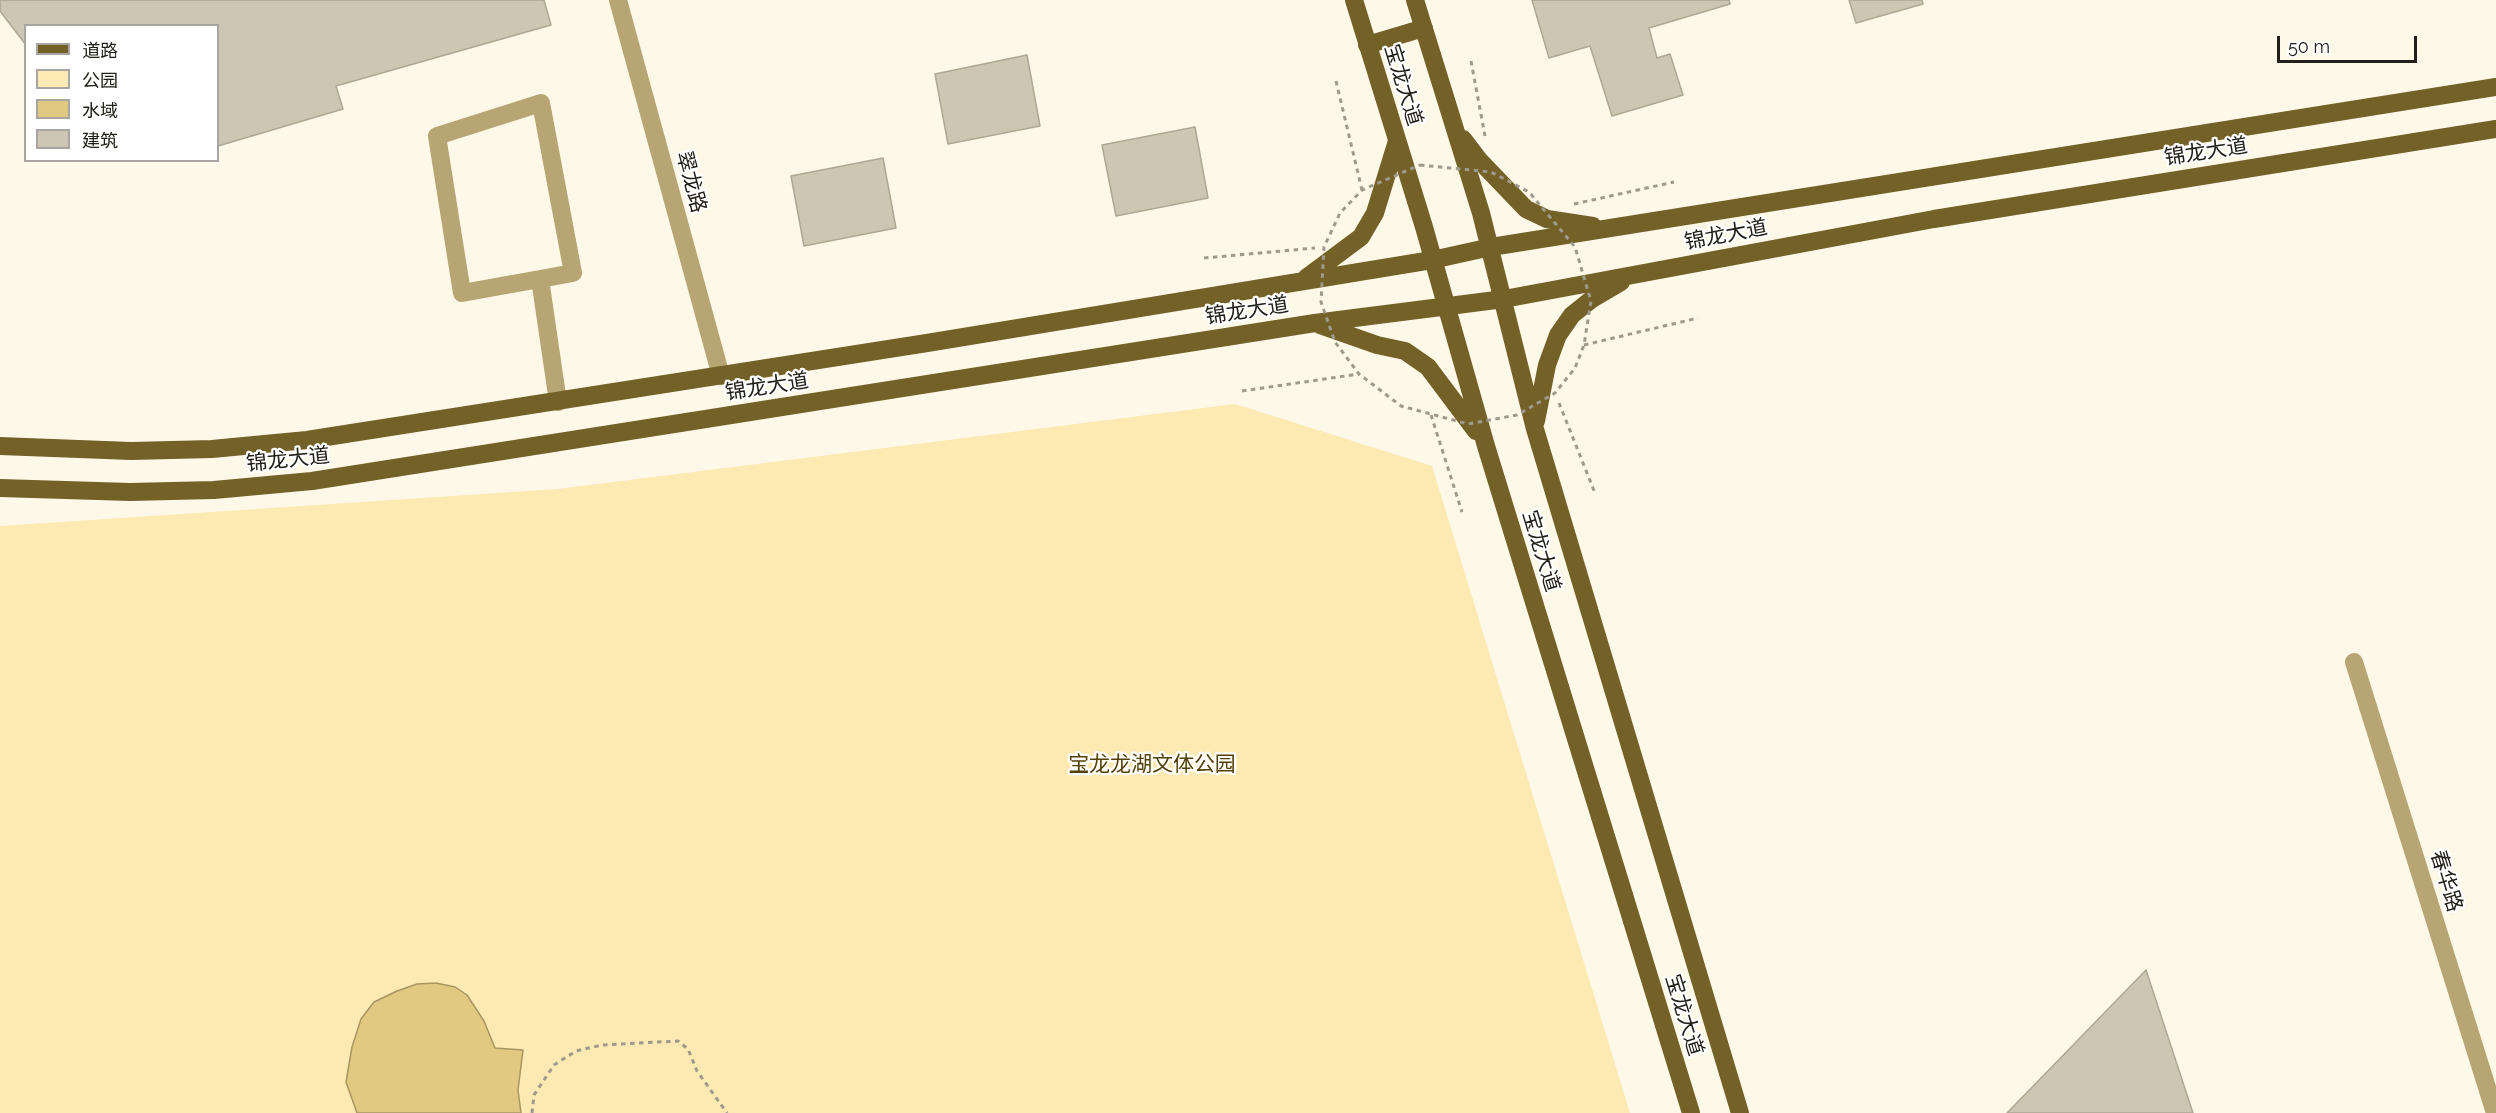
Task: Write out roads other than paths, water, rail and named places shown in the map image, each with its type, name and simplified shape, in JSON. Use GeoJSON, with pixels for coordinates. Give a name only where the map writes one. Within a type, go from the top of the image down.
{"type":"FeatureCollection","features":[{"type":"Feature","properties":{"kind":"main road","name":"宝龙大道"},"geometry":{"type":"LineString","coordinates":[[1354,0],[1424,227],[1486,446],[1691,1113]]}},
{"type":"Feature","properties":{"kind":"main road","name":"宝龙大道"},"geometry":{"type":"LineString","coordinates":[[1415,0],[1491,247],[1535,429],[1740,1113]]}},
{"type":"Feature","properties":{"kind":"main road"},"geometry":{"type":"LineString","coordinates":[[1367,45],[1424,28]]}},
{"type":"Feature","properties":{"kind":"main road","name":"锦龙大道"},"geometry":{"type":"LineString","coordinates":[[0,446],[131,451],[212,449],[318,438],[721,376],[1432,260],[1491,247],[2496,87]]}},
{"type":"Feature","properties":{"kind":"main road","name":"锦龙大道"},"geometry":{"type":"LineString","coordinates":[[0,488],[130,492],[214,490],[312,481],[1315,323],[1504,299],[1934,219],[2496,129]]}},
{"type":"Feature","properties":{"kind":"main road"},"geometry":{"type":"LineString","coordinates":[[1456,131],[1479,160],[1526,209],[1547,219],[1613,229]]}},
{"type":"Feature","properties":{"kind":"main road"},"geometry":{"type":"LineString","coordinates":[[1302,281],[1361,237],[1375,213],[1397,141]]}},
{"type":"Feature","properties":{"kind":"main road"},"geometry":{"type":"LineString","coordinates":[[1535,429],[1547,366],[1558,335],[1572,315],[1592,298],[1632,276]]}},
{"type":"Feature","properties":{"kind":"main road"},"geometry":{"type":"LineString","coordinates":[[1315,323],[1377,345],[1405,351],[1428,366],[1486,446]]}},
{"type":"Feature","properties":{"kind":"street","name":"翠龙路"},"geometry":{"type":"LineString","coordinates":[[618,0],[721,376]]}},
{"type":"Feature","properties":{"kind":"street"},"geometry":{"type":"LineString","coordinates":[[541,103],[573,273],[540,279],[462,293],[437,136],[541,103]]}},
{"type":"Feature","properties":{"kind":"street"},"geometry":{"type":"LineString","coordinates":[[540,279],[558,402]]}},
{"type":"Feature","properties":{"kind":"street","name":"春华路"},"geometry":{"type":"LineString","coordinates":[[2354,662],[2495,1113]]}},
{"type":"Feature","properties":{"kind":"water"},"geometry":{"type":"Polygon","coordinates":[[[436,983],[455,987],[467,995],[484,1021],[495,1048],[523,1050],[518,1090],[521,1113],[357,1113],[346,1082],[352,1047],[361,1019],[374,1002],[417,984],[436,983]]]}},
{"type":"Feature","properties":{"kind":"park label","name":"宝龙龙湖文体公园"},"geometry":{"type":"Point","coordinates":[1152,765]}}]}
